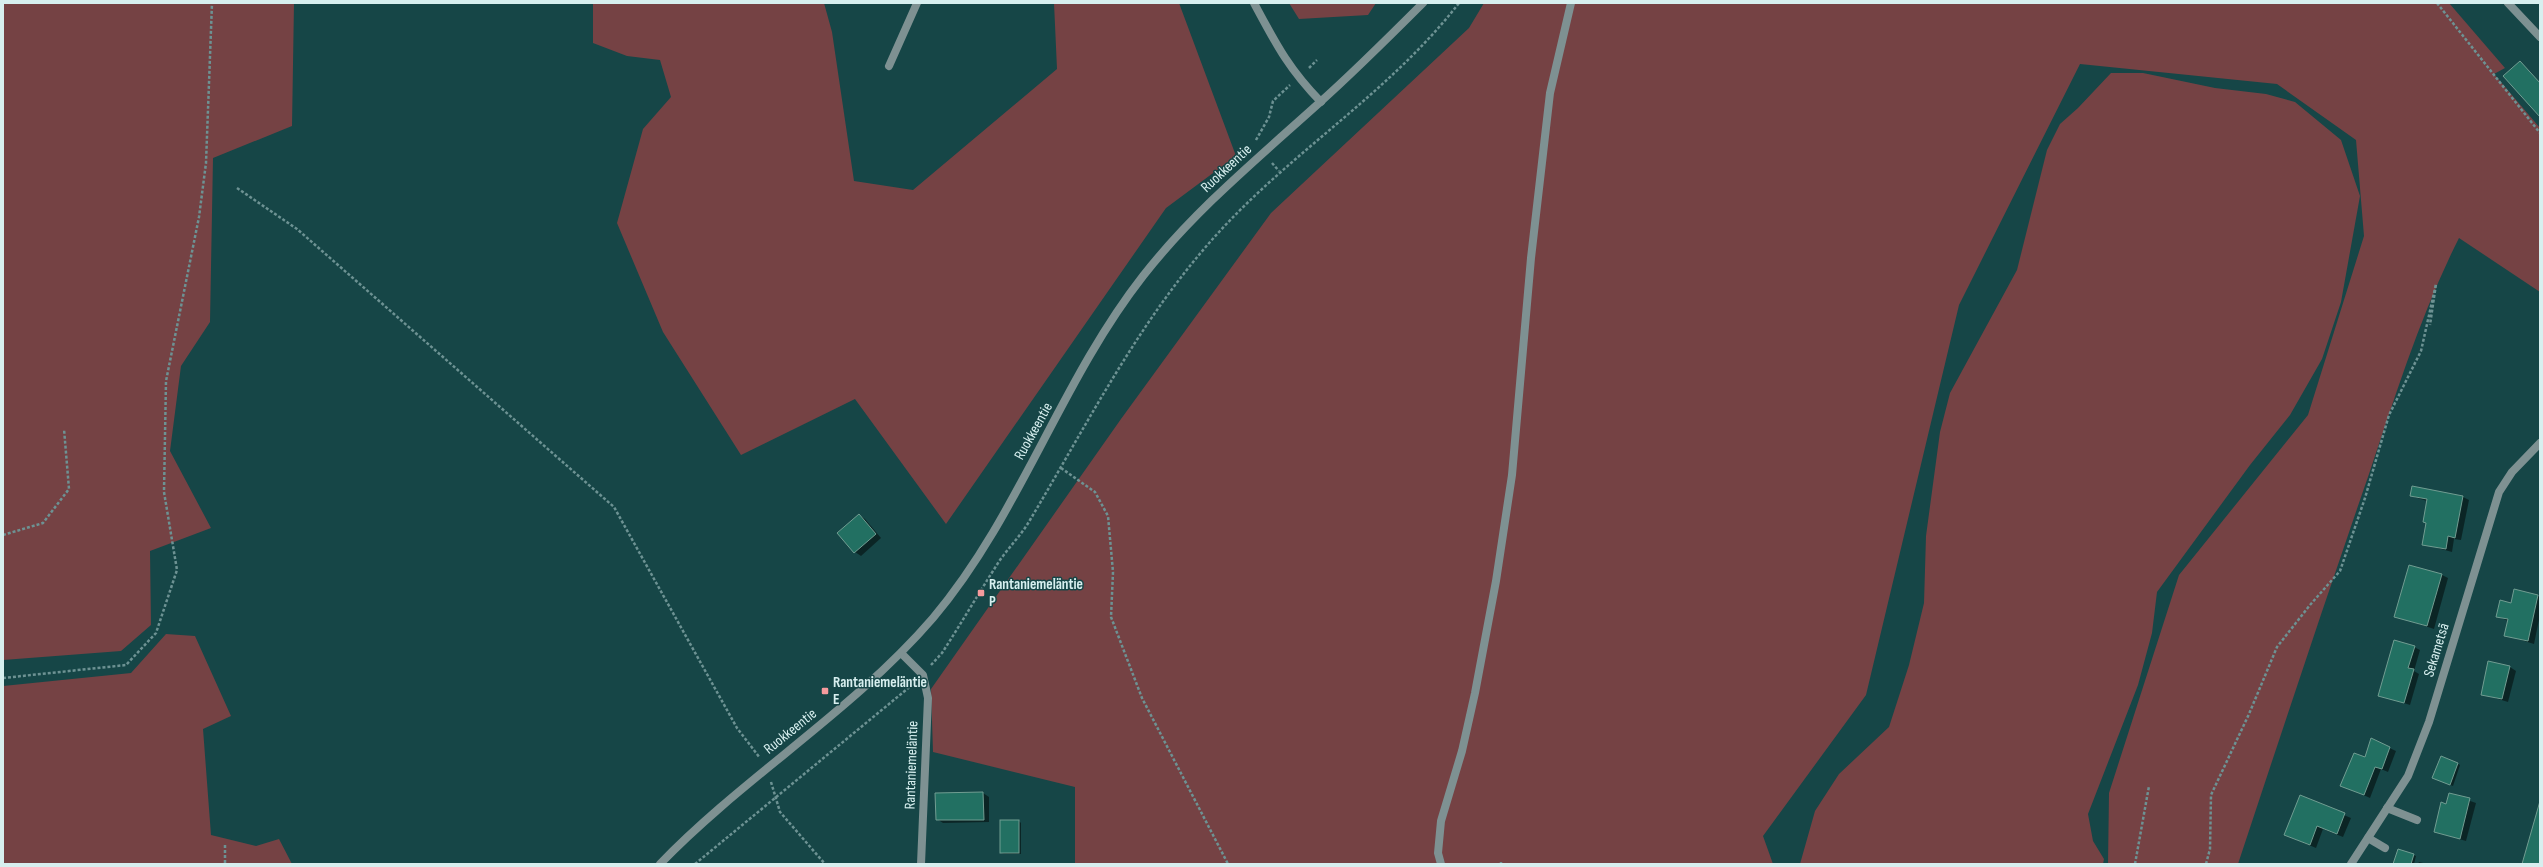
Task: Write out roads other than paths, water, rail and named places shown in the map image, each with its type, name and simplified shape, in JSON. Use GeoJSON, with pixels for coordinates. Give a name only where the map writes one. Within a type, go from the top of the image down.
{"type":"FeatureCollection","features":[{"type":"Feature","properties":{"kind":"street"},"geometry":{"type":"LineString","coordinates":[[889,66],[917,3]]}},
{"type":"Feature","properties":{"kind":"street"},"geometry":{"type":"LineString","coordinates":[[1254,3],[1281,55],[1298,78],[1321,102]]}},
{"type":"Feature","properties":{"kind":"street","name":"Ruokkeentie"},"geometry":{"type":"LineString","coordinates":[[660,864],[725,803],[850,700],[901,653],[961,582],[990,538],[1100,339],[1142,277],[1192,219],[1262,152],[1321,102],[1423,3]]}},
{"type":"Feature","properties":{"kind":"street"},"geometry":{"type":"LineString","coordinates":[[1441,864],[1438,852],[1441,821],[1462,751],[1475,693],[1496,581],[1512,476],[1531,258],[1550,93],[1571,3]]}},
{"type":"Feature","properties":{"kind":"street"},"geometry":{"type":"LineString","coordinates":[[2508,3],[2540,37]]}},
{"type":"Feature","properties":{"kind":"street","name":"Sekametsä"},"geometry":{"type":"LineString","coordinates":[[2351,864],[2408,776],[2429,722],[2499,492],[2512,472],[2540,443]]}},
{"type":"Feature","properties":{"kind":"street","name":"Rantaniemeläntie"},"geometry":{"type":"LineString","coordinates":[[901,653],[923,675],[928,698],[921,864]]}},
{"type":"Feature","properties":{"kind":"street"},"geometry":{"type":"LineString","coordinates":[[2387,808],[2417,820]]}},
{"type":"Feature","properties":{"kind":"street"},"geometry":{"type":"LineString","coordinates":[[2368,838],[2385,848]]}},
{"type":"Feature","properties":{"kind":"place","name":"Rantaniemeläntie P"},"geometry":{"type":"Point","coordinates":[981,593]}},
{"type":"Feature","properties":{"kind":"place","name":"Rantaniemeläntie E"},"geometry":{"type":"Point","coordinates":[825,691]}}]}
